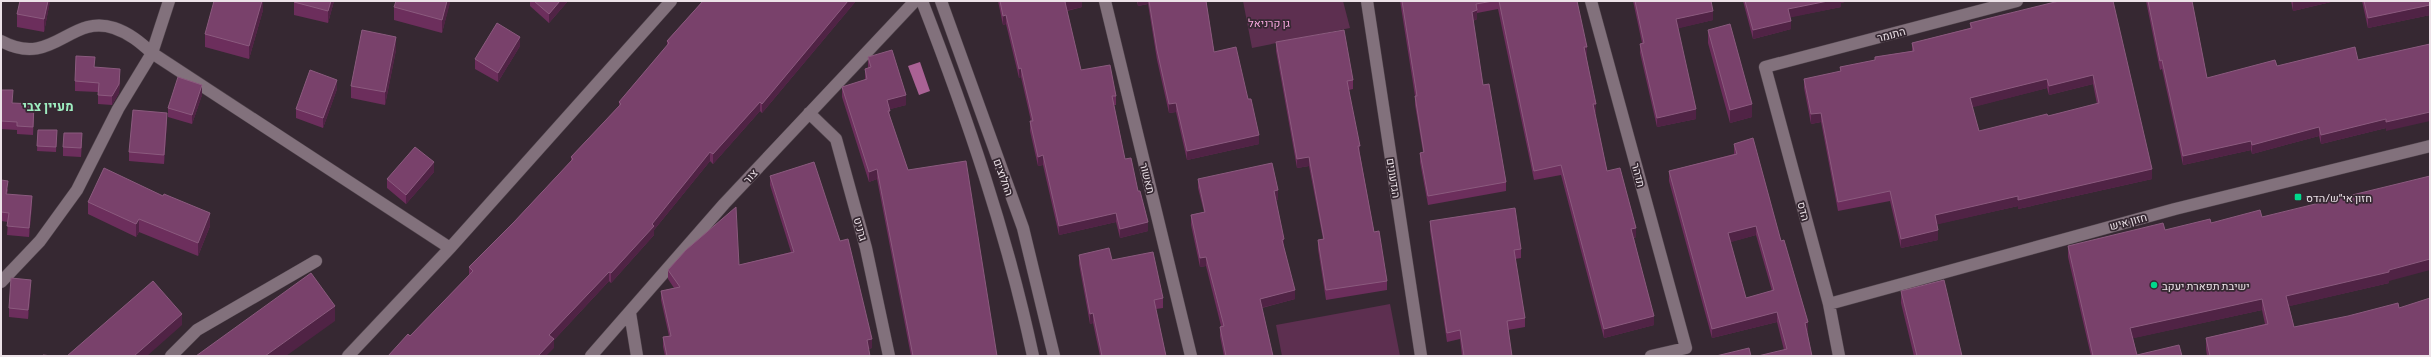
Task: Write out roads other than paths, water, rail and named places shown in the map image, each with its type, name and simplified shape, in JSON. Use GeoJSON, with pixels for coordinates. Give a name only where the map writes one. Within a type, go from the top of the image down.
{"type":"FeatureCollection","features":[{"type":"Feature","properties":{"kind":"street"},"geometry":{"type":"LineString","coordinates":[[1,282],[40,241],[77,190],[118,109],[152,52],[169,1]]}},
{"type":"Feature","properties":{"kind":"street"},"geometry":{"type":"LineString","coordinates":[[348,356],[450,248],[671,1]]}},
{"type":"Feature","properties":{"kind":"street","name":"צור"},"geometry":{"type":"LineString","coordinates":[[591,356],[724,204],[914,1]]}},
{"type":"Feature","properties":{"kind":"street","name":"החלוצים"},"geometry":{"type":"LineString","coordinates":[[922,1],[962,105],[1002,229],[1022,302],[1033,356]]}},
{"type":"Feature","properties":{"kind":"street","name":"החלוצים"},"geometry":{"type":"LineString","coordinates":[[941,1],[1023,228],[1054,356]]}},
{"type":"Feature","properties":{"kind":"street","name":"תאשור"},"geometry":{"type":"LineString","coordinates":[[1105,1],[1191,356]]}},
{"type":"Feature","properties":{"kind":"street","name":"הגדעונים"},"geometry":{"type":"LineString","coordinates":[[1367,1],[1421,356]]}},
{"type":"Feature","properties":{"kind":"street","name":"תדהר"},"geometry":{"type":"LineString","coordinates":[[1591,1],[1686,348],[1652,356]]}},
{"type":"Feature","properties":{"kind":"street","name":"התומר"},"geometry":{"type":"LineString","coordinates":[[1765,67],[2017,1]]}},
{"type":"Feature","properties":{"kind":"street"},"geometry":{"type":"LineString","coordinates":[[1,41],[12,47],[38,50],[86,27],[113,27],[133,37],[152,52],[450,248]]}},
{"type":"Feature","properties":{"kind":"street","name":"הדס"},"geometry":{"type":"LineString","coordinates":[[1765,67],[1829,304],[1839,356]]}},
{"type":"Feature","properties":{"kind":"street","name":"גרניט"},"geometry":{"type":"LineString","coordinates":[[809,114],[836,139],[866,248],[889,356]]}},
{"type":"Feature","properties":{"kind":"street","name":"חזון איש"},"geometry":{"type":"LineString","coordinates":[[1829,304],[2175,208],[2430,146]]}},
{"type":"Feature","properties":{"kind":"street"},"geometry":{"type":"LineString","coordinates":[[171,356],[197,330],[316,261]]}},
{"type":"Feature","properties":{"kind":"street"},"geometry":{"type":"LineString","coordinates":[[630,313],[638,356]]}},
{"type":"Feature","properties":{"kind":"place","name":"חזון אי״ש/הדס"},"geometry":{"type":"Point","coordinates":[2298,197]}},
{"type":"Feature","properties":{"kind":"place","name":"ישיבת תפארת יעקב"},"geometry":{"type":"Point","coordinates":[2154,285]}},
{"type":"Feature","properties":{"kind":"district","name":"מעיין צבי"},"geometry":{"type":"Point","coordinates":[48,106]}},
{"type":"Feature","properties":{"kind":"park label","name":"גן קרניאל"},"geometry":{"type":"Point","coordinates":[1269,22]}}]}
